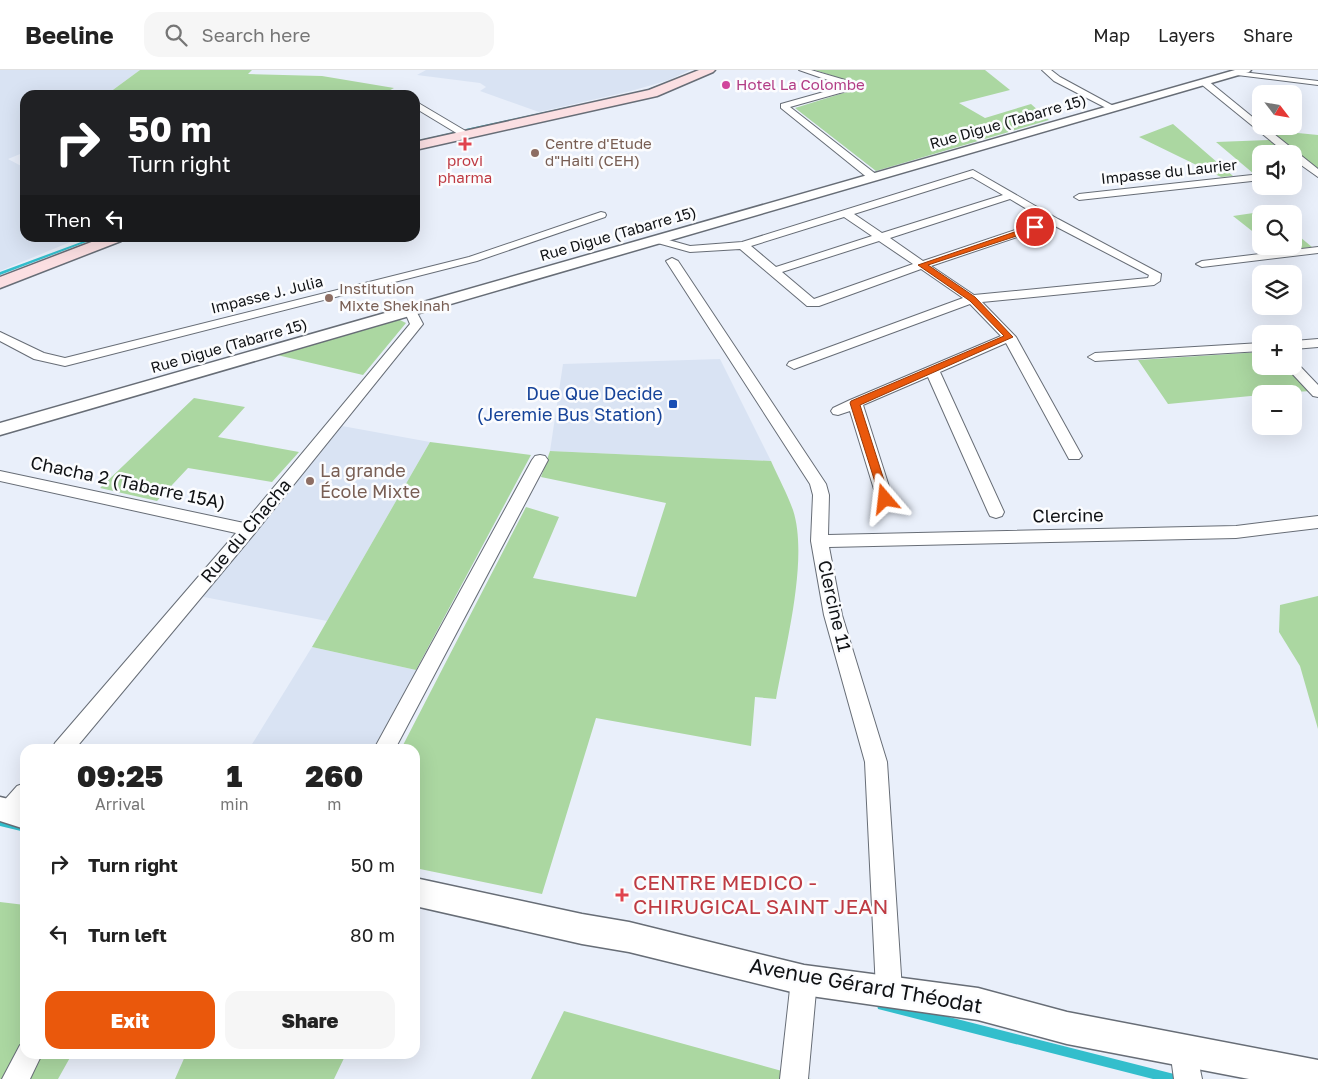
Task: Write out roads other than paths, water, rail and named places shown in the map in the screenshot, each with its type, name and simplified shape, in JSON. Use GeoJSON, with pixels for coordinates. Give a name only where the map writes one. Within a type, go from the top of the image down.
{"type":"FeatureCollection","features":[{"type":"Feature","properties":{"kind":"main road"},"geometry":{"type":"LineString","coordinates":[[420,145],[653,93],[709,70]]}},
{"type":"Feature","properties":{"kind":"main road"},"geometry":{"type":"LineString","coordinates":[[0,283],[104,242]]}},
{"type":"Feature","properties":{"kind":"street"},"geometry":{"type":"LineString","coordinates":[[803,70],[849,84],[849,87],[784,106],[873,177]]}},
{"type":"Feature","properties":{"kind":"street"},"geometry":{"type":"LineString","coordinates":[[1046,70],[1057,79],[1115,109]]}},
{"type":"Feature","properties":{"kind":"street"},"geometry":{"type":"LineString","coordinates":[[1241,71],[1318,83]]}},
{"type":"Feature","properties":{"kind":"street","name":"Rue Digue (Tabarre 15)"},"geometry":{"type":"LineString","coordinates":[[0,429],[1115,109],[1241,71]]}},
{"type":"Feature","properties":{"kind":"street"},"geometry":{"type":"LineString","coordinates":[[1204,82],[1282,145]]}},
{"type":"Feature","properties":{"kind":"street"},"geometry":{"type":"LineString","coordinates":[[420,107],[466,135]]}},
{"type":"Feature","properties":{"kind":"street"},"geometry":{"type":"LineString","coordinates":[[1302,161],[1316,173]]}},
{"type":"Feature","properties":{"kind":"street"},"geometry":{"type":"LineString","coordinates":[[658,240],[690,249],[743,245],[973,173],[1054,221],[1155,274],[1154,281],[972,299],[794,365]]}},
{"type":"Feature","properties":{"kind":"street"},"geometry":{"type":"LineString","coordinates":[[1302,173],[1316,173]]}},
{"type":"Feature","properties":{"kind":"street","name":"Impasse du Laurier"},"geometry":{"type":"LineString","coordinates":[[1079,197],[1252,178]]}},
{"type":"Feature","properties":{"kind":"street"},"geometry":{"type":"LineString","coordinates":[[774,271],[1010,196]]}},
{"type":"Feature","properties":{"kind":"street"},"geometry":{"type":"LineString","coordinates":[[844,212],[972,299],[1009,337],[1074,456]]}},
{"type":"Feature","properties":{"kind":"street","name":"Impasse J. Julia"},"geometry":{"type":"LineString","coordinates":[[0,336],[36,356],[50,361],[65,362],[473,259],[601,215]]}},
{"type":"Feature","properties":{"kind":"street"},"geometry":{"type":"LineString","coordinates":[[743,245],[811,303],[816,303],[1054,221]]}},
{"type":"Feature","properties":{"kind":"street"},"geometry":{"type":"LineString","coordinates":[[1202,264],[1318,250]]}},
{"type":"Feature","properties":{"kind":"street","name":"Clercine 11"},"geometry":{"type":"LineString","coordinates":[[672,261],[818,484],[821,495],[819,541],[833,614],[876,762],[889,990]]}},
{"type":"Feature","properties":{"kind":"street","name":"Rue du Chacha"},"geometry":{"type":"LineString","coordinates":[[66,744],[248,530],[417,324],[410,310]]}},
{"type":"Feature","properties":{"kind":"street"},"geometry":{"type":"LineString","coordinates":[[838,410],[1009,337]]}},
{"type":"Feature","properties":{"kind":"street"},"geometry":{"type":"LineString","coordinates":[[1302,344],[1318,343]]}},
{"type":"Feature","properties":{"kind":"street"},"geometry":{"type":"LineString","coordinates":[[1094,358],[1252,348]]}},
{"type":"Feature","properties":{"kind":"street"},"geometry":{"type":"LineString","coordinates":[[932,370],[996,512]]}},
{"type":"Feature","properties":{"kind":"street"},"geometry":{"type":"LineString","coordinates":[[1302,375],[1316,388]]}},
{"type":"Feature","properties":{"kind":"street"},"geometry":{"type":"LineString","coordinates":[[855,403],[885,499]]}},
{"type":"Feature","properties":{"kind":"street"},"geometry":{"type":"LineString","coordinates":[[387,744],[540,460]]}},
{"type":"Feature","properties":{"kind":"street","name":"Chacha 2 (Tabarre 15A)"},"geometry":{"type":"LineString","coordinates":[[0,476],[248,530]]}},
{"type":"Feature","properties":{"kind":"street","name":"Clercine"},"geometry":{"type":"LineString","coordinates":[[819,541],[1236,532],[1318,522]]}},
{"type":"Feature","properties":{"kind":"street","name":"Avenue Gérard Théodat"},"geometry":{"type":"LineString","coordinates":[[420,893],[582,929],[629,937],[804,988],[889,990],[978,1004],[1067,1028],[1318,1076]]}},
{"type":"Feature","properties":{"kind":"street"},"geometry":{"type":"LineString","coordinates":[[794,1079],[804,988]]}},
{"type":"Feature","properties":{"kind":"street"},"geometry":{"type":"LineString","coordinates":[[1183,1050],[1188,1079]]}},
{"type":"Feature","properties":{"kind":"street"},"geometry":{"type":"LineString","coordinates":[[16,1079],[26,1059]]}},
{"type":"Feature","properties":{"kind":"waterway"},"geometry":{"type":"LineString","coordinates":[[650,89],[671,82]]}},
{"type":"Feature","properties":{"kind":"waterway"},"geometry":{"type":"LineString","coordinates":[[468,129],[572,107]]}},
{"type":"Feature","properties":{"kind":"waterway"},"geometry":{"type":"LineString","coordinates":[[420,141],[454,133]]}},
{"type":"Feature","properties":{"kind":"waterway"},"geometry":{"type":"LineString","coordinates":[[0,274],[84,242]]}},
{"type":"Feature","properties":{"kind":"waterway"},"geometry":{"type":"LineString","coordinates":[[0,822],[20,827]]}},
{"type":"Feature","properties":{"kind":"waterway"},"geometry":{"type":"LineString","coordinates":[[882,1005],[1174,1079]]}},
{"type":"Feature","properties":{"kind":"place","name":"Hotel La Colombe"},"geometry":{"type":"Point","coordinates":[726,85]}},
{"type":"Feature","properties":{"kind":"place","name":"provi pharma"},"geometry":{"type":"Point","coordinates":[465,144]}},
{"type":"Feature","properties":{"kind":"place","name":"Centre d'Etude d\"Haiti (CEH)"},"geometry":{"type":"Point","coordinates":[535,153]}},
{"type":"Feature","properties":{"kind":"place","name":"Institution Mixte Shekinah"},"geometry":{"type":"Point","coordinates":[329,298]}},
{"type":"Feature","properties":{"kind":"place","name":"Due Que Decide (Jeremie Bus Station)"},"geometry":{"type":"Point","coordinates":[673,404]}},
{"type":"Feature","properties":{"kind":"place","name":"La grande École Mixte"},"geometry":{"type":"Point","coordinates":[310,481]}},
{"type":"Feature","properties":{"kind":"place","name":"CENTRE MEDICO - CHIRUGICAL SAINT JEAN"},"geometry":{"type":"Point","coordinates":[622,895]}}]}
